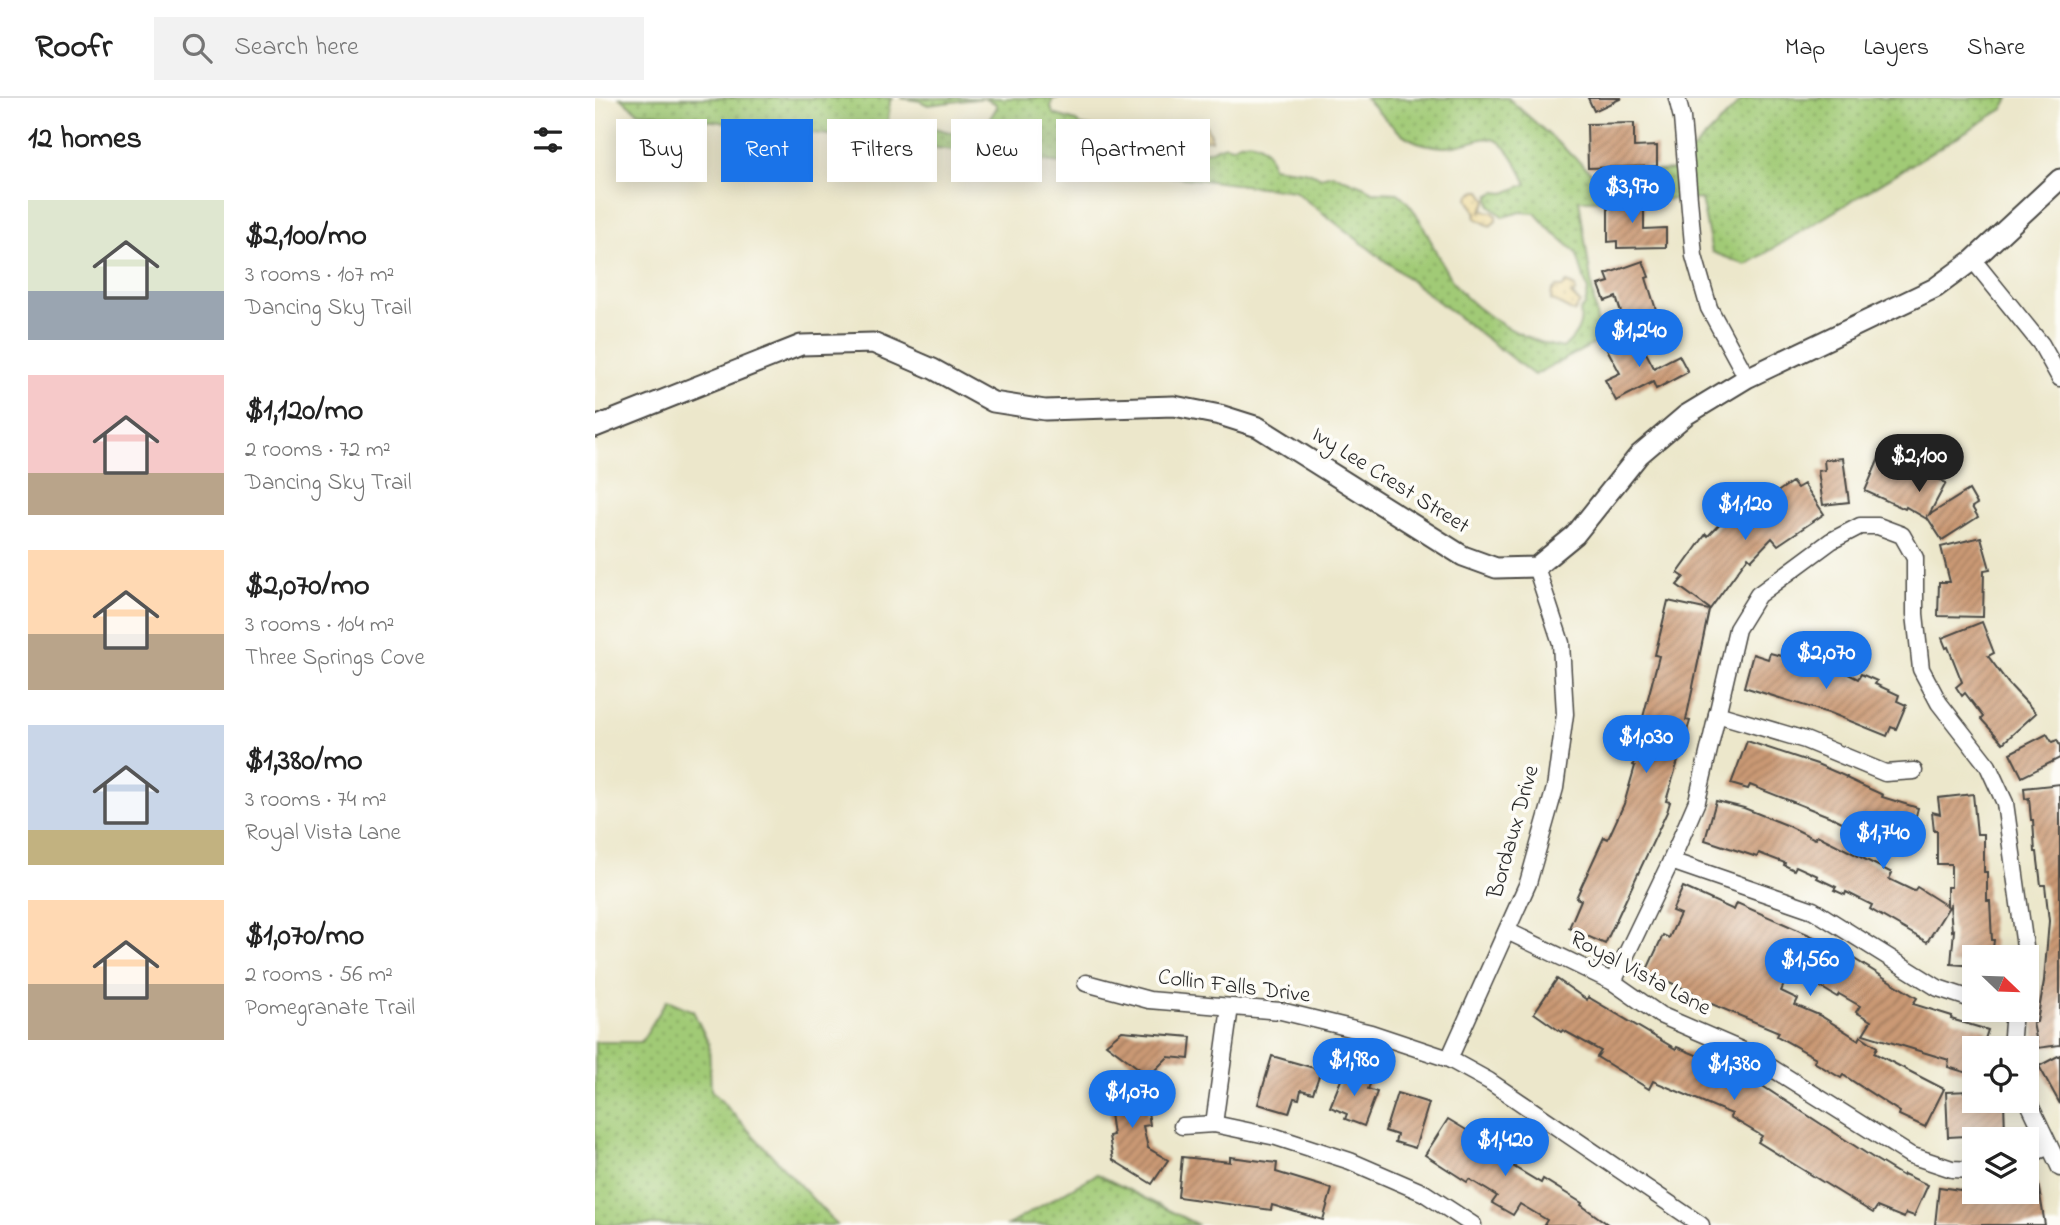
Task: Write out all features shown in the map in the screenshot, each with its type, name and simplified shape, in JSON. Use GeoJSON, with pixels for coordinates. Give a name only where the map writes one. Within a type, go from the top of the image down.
{"type":"FeatureCollection","features":[{"type":"Feature","properties":{"kind":"street"},"geometry":{"type":"LineString","coordinates":[[1677,98],[1682,118],[1694,256],[1709,308],[1747,378]]}},
{"type":"Feature","properties":{"kind":"street"},"geometry":{"type":"LineString","coordinates":[[1536,567],[1575,535],[1639,456],[1686,415],[1747,378],[1935,288],[1973,260],[2060,179]]}},
{"type":"Feature","properties":{"kind":"street"},"geometry":{"type":"LineString","coordinates":[[1973,260],[2041,344],[2060,379]]}},
{"type":"Feature","properties":{"kind":"street","name":"Ivy Lee Crest Street"},"geometry":{"type":"LineString","coordinates":[[595,427],[801,345],[873,343],[933,369],[993,402],[1045,410],[1174,406],[1220,415],[1258,427],[1463,556],[1496,568],[1536,567]]}},
{"type":"Feature","properties":{"kind":"street"},"geometry":{"type":"LineString","coordinates":[[1613,982],[1697,801],[1737,629],[1758,595],[1831,541],[1860,526],[1878,526],[1902,535],[1915,558],[1915,614],[1921,669],[1939,703],[1988,766],[2005,803],[2025,945]]}},
{"type":"Feature","properties":{"kind":"street","name":"Bordaux Drive"},"geometry":{"type":"LineString","coordinates":[[1449,1059],[1528,883],[1555,788],[1565,714],[1561,643],[1536,567]]}},
{"type":"Feature","properties":{"kind":"street"},"geometry":{"type":"LineString","coordinates":[[1717,714],[1805,740],[1885,773],[1914,771]]}},
{"type":"Feature","properties":{"kind":"street"},"geometry":{"type":"LineString","coordinates":[[1671,862],[1813,910],[1938,988],[1962,996]]}},
{"type":"Feature","properties":{"kind":"street","name":"Royal Vista Lane"},"geometry":{"type":"LineString","coordinates":[[1507,931],[1613,982],[1660,1015],[1748,1053],[1910,1155],[1952,1169],[1962,1169]]}},
{"type":"Feature","properties":{"kind":"street","name":"Collin Falls Drive"},"geometry":{"type":"LineString","coordinates":[[1086,983],[1149,1000],[1281,1011],[1371,1033],[1449,1059],[1489,1081],[1701,1225]]}},
{"type":"Feature","properties":{"kind":"street"},"geometry":{"type":"LineString","coordinates":[[1214,1124],[1230,1007]]}},
{"type":"Feature","properties":{"kind":"street"},"geometry":{"type":"LineString","coordinates":[[2034,1113],[2060,1168]]}},
{"type":"Feature","properties":{"kind":"street"},"geometry":{"type":"LineString","coordinates":[[1182,1126],[1214,1124],[1276,1138],[1350,1161],[1424,1193],[1473,1225]]}},
{"type":"Feature","properties":{"kind":"street"},"geometry":{"type":"LineString","coordinates":[[2039,1151],[2049,1146]]}},
{"type":"Feature","properties":{"kind":"green space"},"geometry":{"type":"Polygon","coordinates":[[[620,98],[894,98],[890,100],[888,119],[827,119],[827,135],[813,133],[813,119],[721,119],[721,122],[638,112],[620,98]]]}},
{"type":"Feature","properties":{"kind":"green space"},"geometry":{"type":"Polygon","coordinates":[[[901,98],[984,98],[928,105],[901,98]]]}},
{"type":"Feature","properties":{"kind":"green space"},"geometry":{"type":"Polygon","coordinates":[[[984,98],[1058,98],[1052,99],[1053,114],[1069,119],[1056,119],[1056,162],[1042,161],[1042,119],[990,119],[997,107],[995,103],[984,98]]]}},
{"type":"Feature","properties":{"kind":"green space"},"geometry":{"type":"Polygon","coordinates":[[[1365,98],[1508,98],[1594,175],[1673,170],[1744,98],[2009,98],[2003,109],[1746,265],[1712,252],[1701,199],[1579,200],[1600,341],[1534,375],[1294,191],[1210,181],[1210,150],[1252,142],[1267,152],[1272,167],[1305,171],[1321,177],[1332,174],[1372,192],[1398,193],[1416,214],[1448,275],[1466,297],[1504,326],[1534,340],[1563,348],[1579,327],[1580,311],[1585,306],[1588,291],[1576,252],[1535,213],[1521,212],[1503,217],[1490,205],[1489,196],[1495,192],[1505,193],[1527,184],[1503,145],[1493,139],[1443,147],[1415,141],[1391,125],[1365,98]]]}},
{"type":"Feature","properties":{"kind":"green space"},"geometry":{"type":"Polygon","coordinates":[[[937,129],[951,132],[951,150],[937,148],[937,129]]]}},
{"type":"Feature","properties":{"kind":"green space"},"geometry":{"type":"Polygon","coordinates":[[[667,1000],[693,1011],[709,1044],[711,1090],[837,1225],[595,1225],[595,1042],[641,1042],[667,1000]]]}},
{"type":"Feature","properties":{"kind":"green space"},"geometry":{"type":"Polygon","coordinates":[[[1097,1174],[1198,1225],[1008,1225],[1097,1174]]]}},
{"type":"Feature","properties":{"kind":"sand"},"geometry":{"type":"Polygon","coordinates":[[[1481,191],[1487,200],[1481,211],[1493,212],[1496,216],[1496,221],[1490,226],[1475,218],[1476,213],[1468,199],[1469,195],[1481,191]]]}},
{"type":"Feature","properties":{"kind":"sand"},"geometry":{"type":"Polygon","coordinates":[[[1567,283],[1575,287],[1576,293],[1571,294],[1580,303],[1574,312],[1551,300],[1552,291],[1567,283]]]}},
{"type":"Feature","properties":{"kind":"building"},"geometry":{"type":"Polygon","coordinates":[[[1588,98],[1622,98],[1594,111],[1588,98]]]}},
{"type":"Feature","properties":{"kind":"building"},"geometry":{"type":"Polygon","coordinates":[[[1634,123],[1634,147],[1657,146],[1657,166],[1588,168],[1587,124],[1634,123]]]}},
{"type":"Feature","properties":{"kind":"building"},"geometry":{"type":"Polygon","coordinates":[[[1644,197],[1644,229],[1666,228],[1666,247],[1617,248],[1617,241],[1608,242],[1608,198],[1644,197]]]}},
{"type":"Feature","properties":{"kind":"building"},"geometry":{"type":"Polygon","coordinates":[[[1643,261],[1659,319],[1627,330],[1616,297],[1605,301],[1599,285],[1609,282],[1606,274],[1643,261]]]}},
{"type":"Feature","properties":{"kind":"building"},"geometry":{"type":"Polygon","coordinates":[[[1636,334],[1654,368],[1679,355],[1688,372],[1656,389],[1653,382],[1616,401],[1605,380],[1620,373],[1607,349],[1636,334]]]}},
{"type":"Feature","properties":{"kind":"building"},"geometry":{"type":"Polygon","coordinates":[[[1885,444],[1901,451],[1896,462],[1915,470],[1917,467],[1946,483],[1929,515],[1969,490],[1977,504],[1972,507],[1978,517],[1942,540],[1927,517],[1865,491],[1885,444]]]}},
{"type":"Feature","properties":{"kind":"building"},"geometry":{"type":"Polygon","coordinates":[[[1843,458],[1849,502],[1823,505],[1818,471],[1825,470],[1824,460],[1843,458]]]}},
{"type":"Feature","properties":{"kind":"building"},"geometry":{"type":"Polygon","coordinates":[[[1792,482],[1797,488],[1804,484],[1824,514],[1778,545],[1772,538],[1751,560],[1748,557],[1710,609],[1677,585],[1684,577],[1678,573],[1706,534],[1708,536],[1729,514],[1734,519],[1741,513],[1749,520],[1765,508],[1761,503],[1792,482]]]}},
{"type":"Feature","properties":{"kind":"building"},"geometry":{"type":"Polygon","coordinates":[[[1981,537],[1990,569],[1984,570],[1983,617],[1938,616],[1939,582],[1950,582],[1941,547],[1981,537]]]}},
{"type":"Feature","properties":{"kind":"building"},"geometry":{"type":"Polygon","coordinates":[[[1668,601],[1709,610],[1686,720],[1690,721],[1666,801],[1670,802],[1667,812],[1605,944],[1569,928],[1581,900],[1576,898],[1604,837],[1608,839],[1624,804],[1659,656],[1655,655],[1668,601]]]}},
{"type":"Feature","properties":{"kind":"building"},"geometry":{"type":"Polygon","coordinates":[[[1982,622],[1994,653],[1988,656],[2036,713],[2003,743],[1981,719],[1983,717],[1965,693],[1962,696],[1956,687],[1962,682],[1942,638],[1982,622]]]}},
{"type":"Feature","properties":{"kind":"building"},"geometry":{"type":"Polygon","coordinates":[[[1770,653],[1793,659],[1795,654],[1834,667],[1858,679],[1861,674],[1877,681],[1875,684],[1899,695],[1897,701],[1906,705],[1896,729],[1891,727],[1887,736],[1828,712],[1744,687],[1753,654],[1768,659],[1770,653]]]}},
{"type":"Feature","properties":{"kind":"building"},"geometry":{"type":"Polygon","coordinates":[[[2047,734],[2052,742],[2057,740],[2060,758],[2022,777],[2010,753],[2047,734]]]}},
{"type":"Feature","properties":{"kind":"building"},"geometry":{"type":"Polygon","coordinates":[[[1747,741],[1817,764],[1883,795],[1882,797],[1918,808],[1906,853],[1880,846],[1881,841],[1836,819],[1750,785],[1748,789],[1731,784],[1747,741]]]}},
{"type":"Feature","properties":{"kind":"building"},"geometry":{"type":"Polygon","coordinates":[[[2060,784],[2060,1045],[2039,1048],[2039,1036],[2036,1036],[2033,1023],[2039,1022],[2049,921],[2045,885],[2041,885],[2035,852],[2029,798],[2025,799],[2024,788],[2060,784]]]}},
{"type":"Feature","properties":{"kind":"building"},"geometry":{"type":"Polygon","coordinates":[[[1973,794],[1977,834],[1984,834],[1984,872],[1987,872],[1987,901],[1990,901],[1993,945],[1962,945],[1962,965],[1951,964],[1954,930],[1952,931],[1950,905],[1927,942],[1870,909],[1872,905],[1846,892],[1845,895],[1834,890],[1836,887],[1817,878],[1818,876],[1796,866],[1794,870],[1784,865],[1785,863],[1759,853],[1757,857],[1705,840],[1716,801],[1744,808],[1815,839],[1817,835],[1892,873],[1889,879],[1914,891],[1917,887],[1947,906],[1947,887],[1951,887],[1951,864],[1937,864],[1937,831],[1934,831],[1932,812],[1940,814],[1938,798],[1973,794]]]}},
{"type":"Feature","properties":{"kind":"building"},"geometry":{"type":"Polygon","coordinates":[[[1683,887],[1734,910],[1737,903],[1830,944],[1917,998],[1913,1004],[1988,1030],[1986,1036],[1962,1036],[1962,1071],[1948,1067],[1949,1060],[1863,1034],[1871,1021],[1856,1012],[1860,1006],[1839,994],[1837,997],[1791,969],[1781,991],[1798,999],[1795,1005],[1821,1016],[1859,1040],[1861,1036],[1877,1047],[1874,1053],[1944,1089],[1925,1127],[1899,1115],[1900,1112],[1843,1075],[1841,1078],[1814,1062],[1816,1058],[1777,1036],[1779,1032],[1690,995],[1692,992],[1660,978],[1658,980],[1645,974],[1663,935],[1669,938],[1680,914],[1672,911],[1683,887]]]}},
{"type":"Feature","properties":{"kind":"building"},"geometry":{"type":"Polygon","coordinates":[[[1557,979],[1587,1000],[1588,997],[1676,1049],[1677,1047],[1747,1076],[1903,1176],[1904,1174],[1928,1185],[1914,1216],[1906,1213],[1904,1218],[1877,1207],[1873,1213],[1758,1142],[1762,1136],[1730,1117],[1732,1114],[1653,1081],[1649,1089],[1597,1057],[1601,1051],[1563,1030],[1561,1032],[1534,1013],[1557,979]]]}},
{"type":"Feature","properties":{"kind":"building"},"geometry":{"type":"Polygon","coordinates":[[[1122,1031],[1191,1037],[1189,1059],[1168,1057],[1149,1076],[1106,1044],[1122,1031]]]}},
{"type":"Feature","properties":{"kind":"building"},"geometry":{"type":"Polygon","coordinates":[[[2060,1055],[2060,1104],[2039,1066],[2060,1055]]]}},
{"type":"Feature","properties":{"kind":"building"},"geometry":{"type":"Polygon","coordinates":[[[1272,1056],[1321,1070],[1313,1093],[1301,1090],[1299,1099],[1294,1098],[1289,1113],[1258,1104],[1272,1056]]]}},
{"type":"Feature","properties":{"kind":"building"},"geometry":{"type":"Polygon","coordinates":[[[1345,1070],[1372,1080],[1368,1089],[1377,1092],[1364,1126],[1345,1119],[1347,1114],[1330,1107],[1345,1070]]]}},
{"type":"Feature","properties":{"kind":"building"},"geometry":{"type":"Polygon","coordinates":[[[1143,1079],[1150,1125],[1143,1126],[1148,1148],[1168,1160],[1152,1184],[1113,1160],[1109,1136],[1113,1135],[1106,1085],[1143,1079]]]}},
{"type":"Feature","properties":{"kind":"building"},"geometry":{"type":"Polygon","coordinates":[[[1962,1091],[1962,1113],[2004,1113],[2005,1127],[1962,1127],[1962,1136],[1948,1137],[1946,1092],[1962,1091]]]}},
{"type":"Feature","properties":{"kind":"building"},"geometry":{"type":"Polygon","coordinates":[[[1397,1093],[1429,1103],[1415,1148],[1395,1142],[1397,1135],[1385,1131],[1397,1093]]]}},
{"type":"Feature","properties":{"kind":"building"},"geometry":{"type":"Polygon","coordinates":[[[1448,1119],[1518,1161],[1514,1167],[1541,1183],[1543,1179],[1582,1203],[1581,1205],[1609,1225],[1544,1225],[1547,1220],[1520,1204],[1513,1215],[1492,1203],[1497,1196],[1469,1179],[1467,1182],[1425,1155],[1448,1119]]]}},
{"type":"Feature","properties":{"kind":"building"},"geometry":{"type":"Polygon","coordinates":[[[1182,1157],[1230,1162],[1230,1157],[1277,1163],[1276,1172],[1332,1189],[1323,1220],[1272,1205],[1271,1210],[1178,1197],[1182,1157]]]}},
{"type":"Feature","properties":{"kind":"building"},"geometry":{"type":"Polygon","coordinates":[[[1939,1187],[1962,1190],[1962,1204],[2039,1204],[2039,1189],[2045,1225],[1935,1225],[1939,1187]]]}}]}
